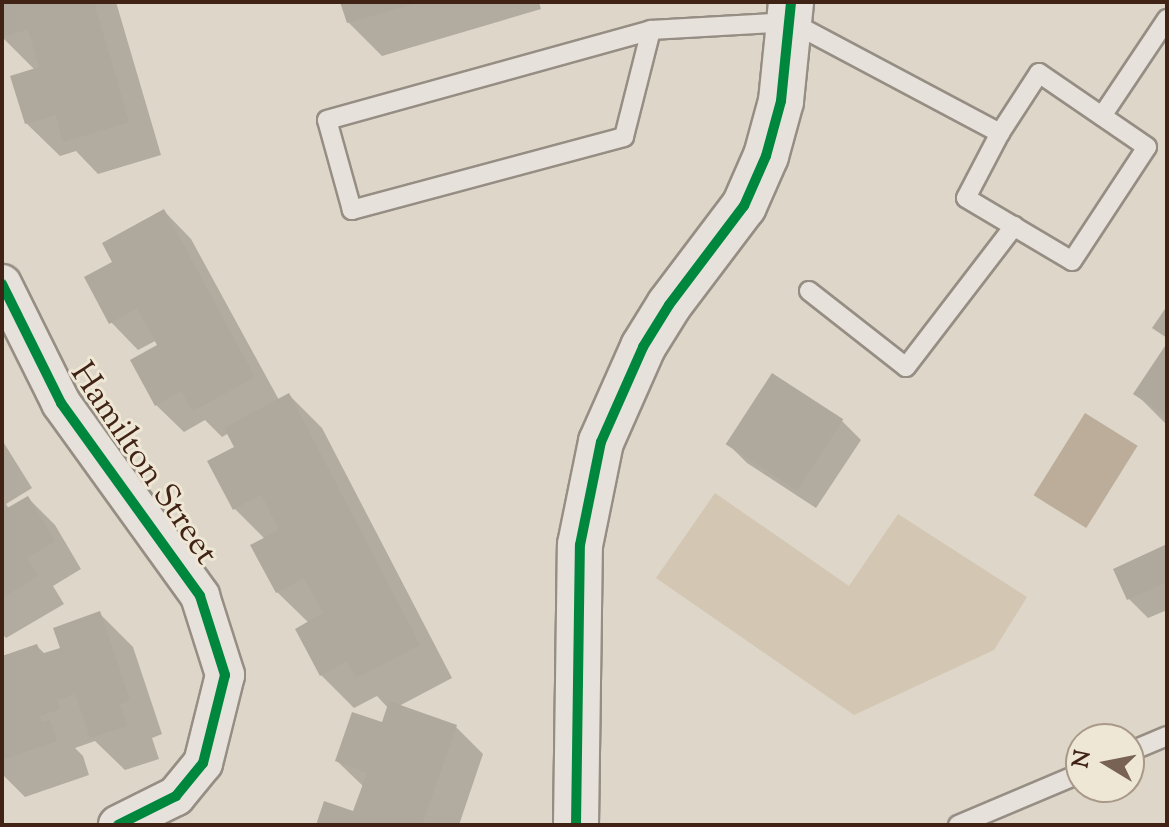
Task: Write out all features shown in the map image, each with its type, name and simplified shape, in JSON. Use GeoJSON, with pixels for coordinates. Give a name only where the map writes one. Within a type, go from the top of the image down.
{"type":"FeatureCollection","features":[{"type":"Feature","properties":{"kind":"street"},"geometry":{"type":"LineString","coordinates":[[576,825],[580,545],[601,442],[643,347],[669,305],[744,206],[766,156],[781,101],[791,12]]}},
{"type":"Feature","properties":{"kind":"street","name":"Hamilton Street"},"geometry":{"type":"LineString","coordinates":[[2,284],[61,403],[200,596],[225,675],[203,763],[176,796],[118,825]]}},
{"type":"Feature","properties":{"kind":"lane"},"geometry":{"type":"LineString","coordinates":[[651,30],[624,137],[352,210],[327,120],[651,30],[791,12],[1000,133]]}},
{"type":"Feature","properties":{"kind":"lane"},"geometry":{"type":"LineString","coordinates":[[1102,116],[1164,28]]}},
{"type":"Feature","properties":{"kind":"lane"},"geometry":{"type":"LineString","coordinates":[[1039,73],[1102,116],[1147,147],[1072,261],[966,198],[1000,133],[1039,73]]}},
{"type":"Feature","properties":{"kind":"lane"},"geometry":{"type":"LineString","coordinates":[[809,291],[906,367],[1014,226]]}},
{"type":"Feature","properties":{"kind":"lane"},"geometry":{"type":"LineString","coordinates":[[1145,745],[1167,736]]}},
{"type":"Feature","properties":{"kind":"lane"},"geometry":{"type":"LineString","coordinates":[[958,825],[1065,780]]}},
{"type":"Feature","properties":{"kind":"shaded area"},"geometry":{"type":"Polygon","coordinates":[[[1085,413],[1138,446],[1086,528],[1034,495],[1085,413]]]}},
{"type":"Feature","properties":{"kind":"shaded area"},"geometry":{"type":"Polygon","coordinates":[[[715,493],[849,586],[898,514],[1027,597],[994,650],[854,715],[656,578],[715,493]]]}},
{"type":"Feature","properties":{"kind":"building"},"geometry":{"type":"Polygon","coordinates":[[[2,2],[94,2],[129,122],[63,142],[56,115],[25,124],[10,76],[39,67],[28,29],[2,37],[2,2]]]}},
{"type":"Feature","properties":{"kind":"building"},"geometry":{"type":"Polygon","coordinates":[[[340,2],[417,2],[417,3],[347,23],[340,2]]]}},
{"type":"Feature","properties":{"kind":"building"},"geometry":{"type":"Polygon","coordinates":[[[164,209],[255,377],[193,411],[181,391],[155,406],[130,360],[157,345],[137,308],[109,324],[84,277],[112,262],[102,243],[164,209]]]}},
{"type":"Feature","properties":{"kind":"building"},"geometry":{"type":"Polygon","coordinates":[[[1167,306],[1167,338],[1152,328],[1167,306]]]}},
{"type":"Feature","properties":{"kind":"building"},"geometry":{"type":"Polygon","coordinates":[[[1167,343],[1167,416],[1133,394],[1167,343]]]}},
{"type":"Feature","properties":{"kind":"building"},"geometry":{"type":"Polygon","coordinates":[[[772,373],[843,419],[797,491],[726,444],[772,373]]]}},
{"type":"Feature","properties":{"kind":"building"},"geometry":{"type":"Polygon","coordinates":[[[289,393],[420,645],[356,678],[347,661],[320,676],[295,629],[323,613],[304,578],[276,593],[250,545],[279,530],[261,494],[233,510],[207,461],[234,447],[224,428],[289,393]]]}},
{"type":"Feature","properties":{"kind":"building"},"geometry":{"type":"Polygon","coordinates":[[[28,496],[55,541],[27,558],[38,576],[2,598],[2,511],[28,496]]]}},
{"type":"Feature","properties":{"kind":"building"},"geometry":{"type":"Polygon","coordinates":[[[1167,544],[1167,582],[1127,600],[1113,569],[1167,544]]]}},
{"type":"Feature","properties":{"kind":"building"},"geometry":{"type":"Polygon","coordinates":[[[100,611],[130,700],[120,704],[127,726],[90,738],[75,694],[58,700],[60,709],[40,716],[43,722],[50,720],[57,741],[2,760],[2,656],[37,644],[41,654],[60,648],[53,628],[100,611]]]}},
{"type":"Feature","properties":{"kind":"building"},"geometry":{"type":"Polygon","coordinates":[[[389,701],[457,725],[422,825],[316,825],[324,801],[353,811],[367,773],[335,761],[352,712],[382,722],[389,701]]]}},
{"type":"Feature","properties":{"kind":"cycle path"},"geometry":{"type":"LineString","coordinates":[[576,825],[580,545],[601,442],[643,347],[669,305],[744,206],[766,156],[781,101],[791,2]]}},
{"type":"Feature","properties":{"kind":"cycle path"},"geometry":{"type":"LineString","coordinates":[[2,284],[61,403],[200,596],[225,675],[203,763],[176,796],[118,825]]}}]}
